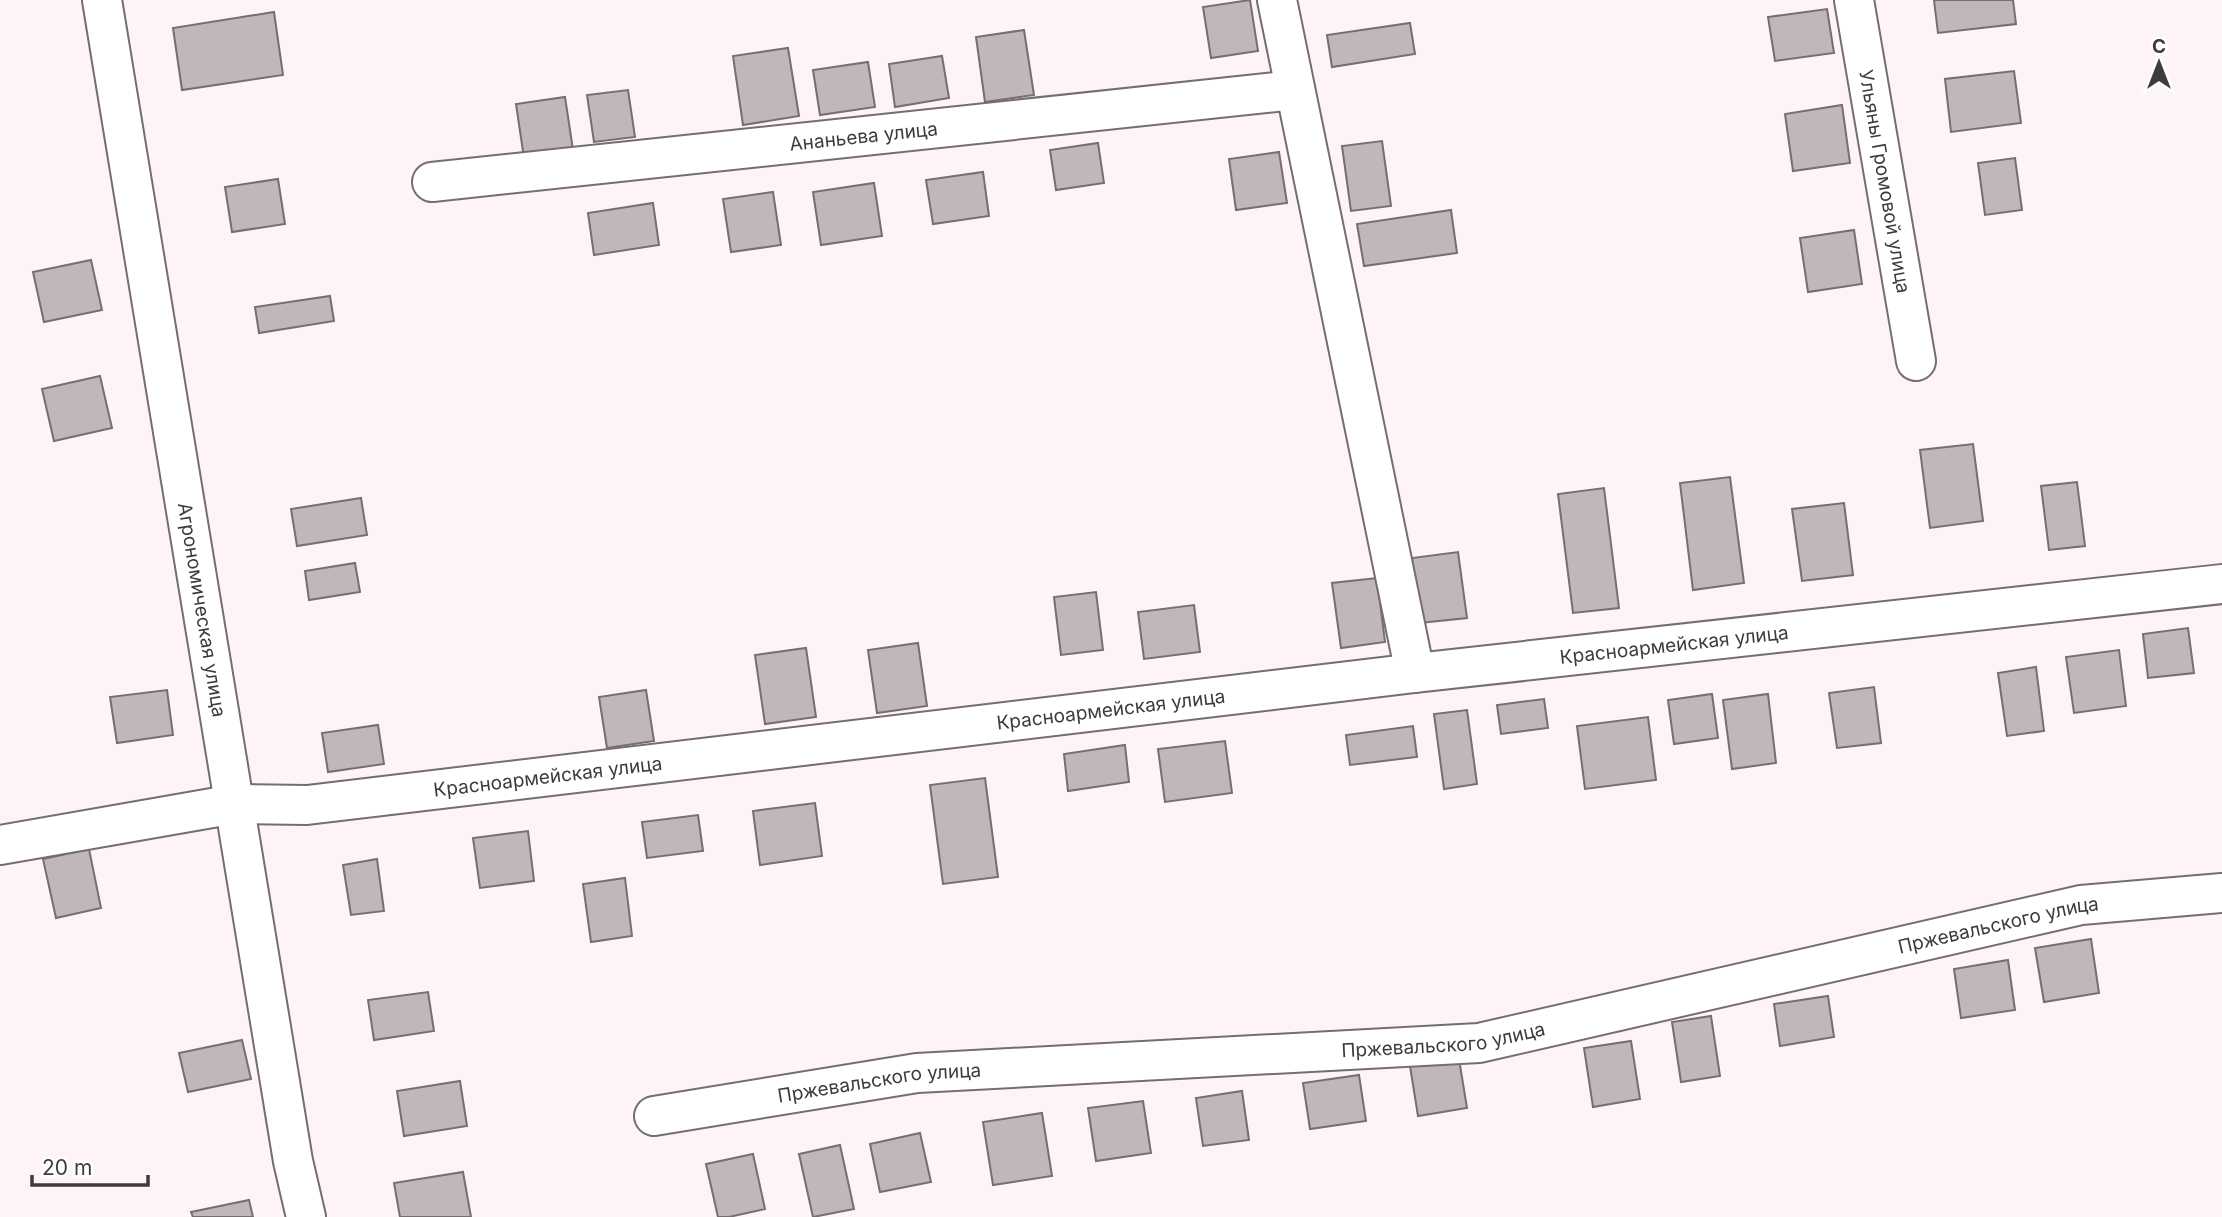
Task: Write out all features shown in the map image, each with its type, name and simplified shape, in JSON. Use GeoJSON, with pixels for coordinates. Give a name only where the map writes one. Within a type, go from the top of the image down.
{"type":"FeatureCollection","features":[{"type":"Feature","properties":{"kind":"street","name":"Агрономическая улица"},"geometry":{"type":"LineString","coordinates":[[102,0],[293,1161],[306,1217]]}},
{"type":"Feature","properties":{"kind":"street"},"geometry":{"type":"LineString","coordinates":[[1277,0],[1415,673]]}},
{"type":"Feature","properties":{"kind":"street","name":"Ульяны Громовой улица"},"geometry":{"type":"LineString","coordinates":[[1854,0],[1916,361]]}},
{"type":"Feature","properties":{"kind":"street","name":"Ананьева улица"},"geometry":{"type":"LineString","coordinates":[[432,182],[1295,90]]}},
{"type":"Feature","properties":{"kind":"street","name":"Красноармейская улица"},"geometry":{"type":"LineString","coordinates":[[0,845],[235,804],[307,805],[1415,673],[2222,584]]}},
{"type":"Feature","properties":{"kind":"street","name":"Пржевальского улица"},"geometry":{"type":"LineString","coordinates":[[654,1116],[917,1073],[1479,1043],[2081,905],[2222,893]]}},
{"type":"Feature","properties":{"kind":"building"},"geometry":{"type":"Polygon","coordinates":[[[1250,0],[1258,51],[1211,58],[1203,7],[1250,0]]]}},
{"type":"Feature","properties":{"kind":"building"},"geometry":{"type":"Polygon","coordinates":[[[1934,0],[2013,0],[2016,24],[1938,33],[1934,0]]]}},
{"type":"Feature","properties":{"kind":"building"},"geometry":{"type":"Polygon","coordinates":[[[1827,9],[1834,53],[1775,61],[1768,17],[1827,9]]]}},
{"type":"Feature","properties":{"kind":"building"},"geometry":{"type":"Polygon","coordinates":[[[274,12],[283,75],[182,90],[173,28],[274,12]]]}},
{"type":"Feature","properties":{"kind":"building"},"geometry":{"type":"Polygon","coordinates":[[[1410,23],[1415,54],[1332,67],[1327,35],[1410,23]]]}},
{"type":"Feature","properties":{"kind":"building"},"geometry":{"type":"Polygon","coordinates":[[[1024,30],[1034,95],[985,102],[976,37],[1024,30]]]}},
{"type":"Feature","properties":{"kind":"building"},"geometry":{"type":"Polygon","coordinates":[[[788,48],[799,116],[743,125],[733,56],[788,48]]]}},
{"type":"Feature","properties":{"kind":"building"},"geometry":{"type":"Polygon","coordinates":[[[942,56],[949,98],[895,107],[889,64],[942,56]]]}},
{"type":"Feature","properties":{"kind":"building"},"geometry":{"type":"Polygon","coordinates":[[[868,62],[875,107],[820,115],[813,70],[868,62]]]}},
{"type":"Feature","properties":{"kind":"building"},"geometry":{"type":"Polygon","coordinates":[[[2014,71],[2021,123],[1951,132],[1945,79],[2014,71]]]}},
{"type":"Feature","properties":{"kind":"building"},"geometry":{"type":"Polygon","coordinates":[[[628,90],[635,137],[594,142],[587,95],[628,90]]]}},
{"type":"Feature","properties":{"kind":"building"},"geometry":{"type":"Polygon","coordinates":[[[565,97],[573,150],[524,158],[516,104],[565,97]]]}},
{"type":"Feature","properties":{"kind":"building"},"geometry":{"type":"Polygon","coordinates":[[[1842,105],[1850,163],[1793,171],[1785,114],[1842,105]]]}},
{"type":"Feature","properties":{"kind":"building"},"geometry":{"type":"Polygon","coordinates":[[[1382,141],[1391,206],[1351,211],[1342,146],[1382,141]]]}},
{"type":"Feature","properties":{"kind":"building"},"geometry":{"type":"Polygon","coordinates":[[[1098,143],[1104,183],[1056,190],[1050,150],[1098,143]]]}},
{"type":"Feature","properties":{"kind":"building"},"geometry":{"type":"Polygon","coordinates":[[[1279,152],[1287,203],[1236,210],[1229,159],[1279,152]]]}},
{"type":"Feature","properties":{"kind":"building"},"geometry":{"type":"Polygon","coordinates":[[[2015,158],[2022,210],[1985,215],[1978,163],[2015,158]]]}},
{"type":"Feature","properties":{"kind":"building"},"geometry":{"type":"Polygon","coordinates":[[[983,172],[989,216],[933,224],[926,180],[983,172]]]}},
{"type":"Feature","properties":{"kind":"building"},"geometry":{"type":"Polygon","coordinates":[[[278,179],[285,224],[232,232],[225,187],[278,179]]]}},
{"type":"Feature","properties":{"kind":"building"},"geometry":{"type":"Polygon","coordinates":[[[874,183],[882,236],[821,245],[813,192],[874,183]]]}},
{"type":"Feature","properties":{"kind":"building"},"geometry":{"type":"Polygon","coordinates":[[[773,192],[781,245],[731,252],[723,199],[773,192]]]}},
{"type":"Feature","properties":{"kind":"building"},"geometry":{"type":"Polygon","coordinates":[[[653,203],[659,245],[594,255],[588,213],[653,203]]]}},
{"type":"Feature","properties":{"kind":"building"},"geometry":{"type":"Polygon","coordinates":[[[1451,210],[1457,253],[1364,266],[1357,224],[1451,210]]]}},
{"type":"Feature","properties":{"kind":"building"},"geometry":{"type":"Polygon","coordinates":[[[1854,230],[1862,284],[1808,292],[1800,238],[1854,230]]]}},
{"type":"Feature","properties":{"kind":"building"},"geometry":{"type":"Polygon","coordinates":[[[91,260],[102,310],[44,322],[33,272],[91,260]]]}},
{"type":"Feature","properties":{"kind":"building"},"geometry":{"type":"Polygon","coordinates":[[[330,296],[334,321],[259,333],[255,307],[330,296]]]}},
{"type":"Feature","properties":{"kind":"building"},"geometry":{"type":"Polygon","coordinates":[[[100,376],[112,428],[54,441],[42,389],[100,376]]]}},
{"type":"Feature","properties":{"kind":"building"},"geometry":{"type":"Polygon","coordinates":[[[1973,444],[1983,521],[1930,528],[1920,450],[1973,444]]]}},
{"type":"Feature","properties":{"kind":"building"},"geometry":{"type":"Polygon","coordinates":[[[1730,477],[1744,583],[1693,590],[1680,483],[1730,477]]]}},
{"type":"Feature","properties":{"kind":"building"},"geometry":{"type":"Polygon","coordinates":[[[2077,482],[2085,546],[2049,550],[2041,486],[2077,482]]]}},
{"type":"Feature","properties":{"kind":"building"},"geometry":{"type":"Polygon","coordinates":[[[1604,488],[1619,608],[1573,613],[1558,494],[1604,488]]]}},
{"type":"Feature","properties":{"kind":"building"},"geometry":{"type":"Polygon","coordinates":[[[361,498],[367,535],[297,546],[291,509],[361,498]]]}},
{"type":"Feature","properties":{"kind":"building"},"geometry":{"type":"Polygon","coordinates":[[[1844,503],[1853,575],[1802,581],[1792,509],[1844,503]]]}},
{"type":"Feature","properties":{"kind":"building"},"geometry":{"type":"Polygon","coordinates":[[[1458,552],[1467,618],[1420,623],[1412,558],[1458,552]]]}},
{"type":"Feature","properties":{"kind":"building"},"geometry":{"type":"Polygon","coordinates":[[[355,563],[360,592],[309,600],[305,571],[355,563]]]}},
{"type":"Feature","properties":{"kind":"building"},"geometry":{"type":"Polygon","coordinates":[[[1377,578],[1385,642],[1341,648],[1332,583],[1377,578]]]}},
{"type":"Feature","properties":{"kind":"building"},"geometry":{"type":"Polygon","coordinates":[[[1096,592],[1103,650],[1061,655],[1054,597],[1096,592]]]}},
{"type":"Feature","properties":{"kind":"building"},"geometry":{"type":"Polygon","coordinates":[[[1194,605],[1200,652],[1144,659],[1138,612],[1194,605]]]}},
{"type":"Feature","properties":{"kind":"building"},"geometry":{"type":"Polygon","coordinates":[[[2188,628],[2194,673],[2148,678],[2143,634],[2188,628]]]}},
{"type":"Feature","properties":{"kind":"building"},"geometry":{"type":"Polygon","coordinates":[[[918,643],[927,706],[877,713],[868,650],[918,643]]]}},
{"type":"Feature","properties":{"kind":"building"},"geometry":{"type":"Polygon","coordinates":[[[806,648],[816,717],[765,724],[755,655],[806,648]]]}},
{"type":"Feature","properties":{"kind":"building"},"geometry":{"type":"Polygon","coordinates":[[[2119,650],[2126,706],[2074,713],[2066,657],[2119,650]]]}},
{"type":"Feature","properties":{"kind":"building"},"geometry":{"type":"Polygon","coordinates":[[[2036,667],[2044,731],[2007,736],[1998,673],[2036,667]]]}},
{"type":"Feature","properties":{"kind":"building"},"geometry":{"type":"Polygon","coordinates":[[[1874,687],[1881,743],[1837,748],[1829,693],[1874,687]]]}},
{"type":"Feature","properties":{"kind":"building"},"geometry":{"type":"Polygon","coordinates":[[[167,690],[173,735],[117,743],[110,697],[167,690]]]}},
{"type":"Feature","properties":{"kind":"building"},"geometry":{"type":"Polygon","coordinates":[[[646,690],[654,741],[607,748],[599,697],[646,690]]]}},
{"type":"Feature","properties":{"kind":"building"},"geometry":{"type":"Polygon","coordinates":[[[1712,694],[1718,738],[1674,744],[1668,700],[1712,694]]]}},
{"type":"Feature","properties":{"kind":"building"},"geometry":{"type":"Polygon","coordinates":[[[1768,694],[1776,763],[1732,769],[1723,700],[1768,694]]]}},
{"type":"Feature","properties":{"kind":"building"},"geometry":{"type":"Polygon","coordinates":[[[1544,699],[1548,728],[1501,734],[1497,705],[1544,699]]]}},
{"type":"Feature","properties":{"kind":"building"},"geometry":{"type":"Polygon","coordinates":[[[1467,710],[1477,784],[1444,789],[1434,714],[1467,710]]]}},
{"type":"Feature","properties":{"kind":"building"},"geometry":{"type":"Polygon","coordinates":[[[1648,717],[1656,780],[1585,789],[1577,726],[1648,717]]]}},
{"type":"Feature","properties":{"kind":"building"},"geometry":{"type":"Polygon","coordinates":[[[378,725],[384,764],[328,772],[322,733],[378,725]]]}},
{"type":"Feature","properties":{"kind":"building"},"geometry":{"type":"Polygon","coordinates":[[[1413,726],[1417,757],[1350,765],[1346,735],[1413,726]]]}},
{"type":"Feature","properties":{"kind":"building"},"geometry":{"type":"Polygon","coordinates":[[[1225,741],[1232,793],[1165,802],[1158,749],[1225,741]]]}},
{"type":"Feature","properties":{"kind":"building"},"geometry":{"type":"Polygon","coordinates":[[[1125,745],[1129,782],[1068,791],[1064,754],[1125,745]]]}},
{"type":"Feature","properties":{"kind":"building"},"geometry":{"type":"Polygon","coordinates":[[[985,778],[998,877],[943,884],[930,785],[985,778]]]}},
{"type":"Feature","properties":{"kind":"building"},"geometry":{"type":"Polygon","coordinates":[[[815,803],[822,856],[760,865],[753,811],[815,803]]]}},
{"type":"Feature","properties":{"kind":"building"},"geometry":{"type":"Polygon","coordinates":[[[698,815],[703,851],[647,858],[642,822],[698,815]]]}},
{"type":"Feature","properties":{"kind":"building"},"geometry":{"type":"Polygon","coordinates":[[[528,831],[534,881],[480,888],[473,838],[528,831]]]}},
{"type":"Feature","properties":{"kind":"building"},"geometry":{"type":"Polygon","coordinates":[[[89,849],[101,908],[56,918],[43,859],[89,849]]]}},
{"type":"Feature","properties":{"kind":"building"},"geometry":{"type":"Polygon","coordinates":[[[377,859],[384,911],[351,915],[343,865],[377,859]]]}},
{"type":"Feature","properties":{"kind":"building"},"geometry":{"type":"Polygon","coordinates":[[[625,878],[632,936],[591,942],[583,884],[625,878]]]}},
{"type":"Feature","properties":{"kind":"building"},"geometry":{"type":"Polygon","coordinates":[[[2091,939],[2099,993],[2044,1002],[2035,948],[2091,939]]]}},
{"type":"Feature","properties":{"kind":"building"},"geometry":{"type":"Polygon","coordinates":[[[2008,960],[2015,1010],[1961,1018],[1954,969],[2008,960]]]}},
{"type":"Feature","properties":{"kind":"building"},"geometry":{"type":"Polygon","coordinates":[[[428,992],[434,1031],[374,1040],[368,1000],[428,992]]]}},
{"type":"Feature","properties":{"kind":"building"},"geometry":{"type":"Polygon","coordinates":[[[1828,996],[1834,1037],[1780,1046],[1774,1004],[1828,996]]]}},
{"type":"Feature","properties":{"kind":"building"},"geometry":{"type":"Polygon","coordinates":[[[1711,1016],[1720,1076],[1681,1082],[1672,1022],[1711,1016]]]}},
{"type":"Feature","properties":{"kind":"building"},"geometry":{"type":"Polygon","coordinates":[[[242,1040],[251,1079],[188,1092],[179,1053],[242,1040]]]}},
{"type":"Feature","properties":{"kind":"building"},"geometry":{"type":"Polygon","coordinates":[[[1631,1041],[1640,1099],[1593,1107],[1584,1048],[1631,1041]]]}},
{"type":"Feature","properties":{"kind":"building"},"geometry":{"type":"Polygon","coordinates":[[[1459,1059],[1467,1108],[1418,1116],[1410,1066],[1459,1059]]]}},
{"type":"Feature","properties":{"kind":"building"},"geometry":{"type":"Polygon","coordinates":[[[1359,1075],[1366,1121],[1310,1129],[1303,1083],[1359,1075]]]}},
{"type":"Feature","properties":{"kind":"building"},"geometry":{"type":"Polygon","coordinates":[[[460,1081],[467,1126],[404,1136],[397,1091],[460,1081]]]}},
{"type":"Feature","properties":{"kind":"building"},"geometry":{"type":"Polygon","coordinates":[[[1242,1091],[1249,1140],[1203,1146],[1196,1098],[1242,1091]]]}},
{"type":"Feature","properties":{"kind":"building"},"geometry":{"type":"Polygon","coordinates":[[[1143,1101],[1151,1153],[1096,1161],[1088,1108],[1143,1101]]]}},
{"type":"Feature","properties":{"kind":"building"},"geometry":{"type":"Polygon","coordinates":[[[1042,1113],[1052,1176],[993,1185],[983,1122],[1042,1113]]]}},
{"type":"Feature","properties":{"kind":"building"},"geometry":{"type":"Polygon","coordinates":[[[920,1133],[931,1182],[880,1192],[870,1144],[920,1133]]]}},
{"type":"Feature","properties":{"kind":"building"},"geometry":{"type":"Polygon","coordinates":[[[840,1145],[854,1209],[813,1217],[799,1154],[840,1145]]]}},
{"type":"Feature","properties":{"kind":"building"},"geometry":{"type":"Polygon","coordinates":[[[753,1154],[765,1209],[718,1217],[706,1164],[753,1154]]]}},
{"type":"Feature","properties":{"kind":"building"},"geometry":{"type":"Polygon","coordinates":[[[463,1172],[471,1217],[400,1217],[394,1183],[463,1172]]]}},
{"type":"Feature","properties":{"kind":"building"},"geometry":{"type":"Polygon","coordinates":[[[249,1200],[253,1217],[193,1217],[191,1212],[249,1200]]]}}]}
